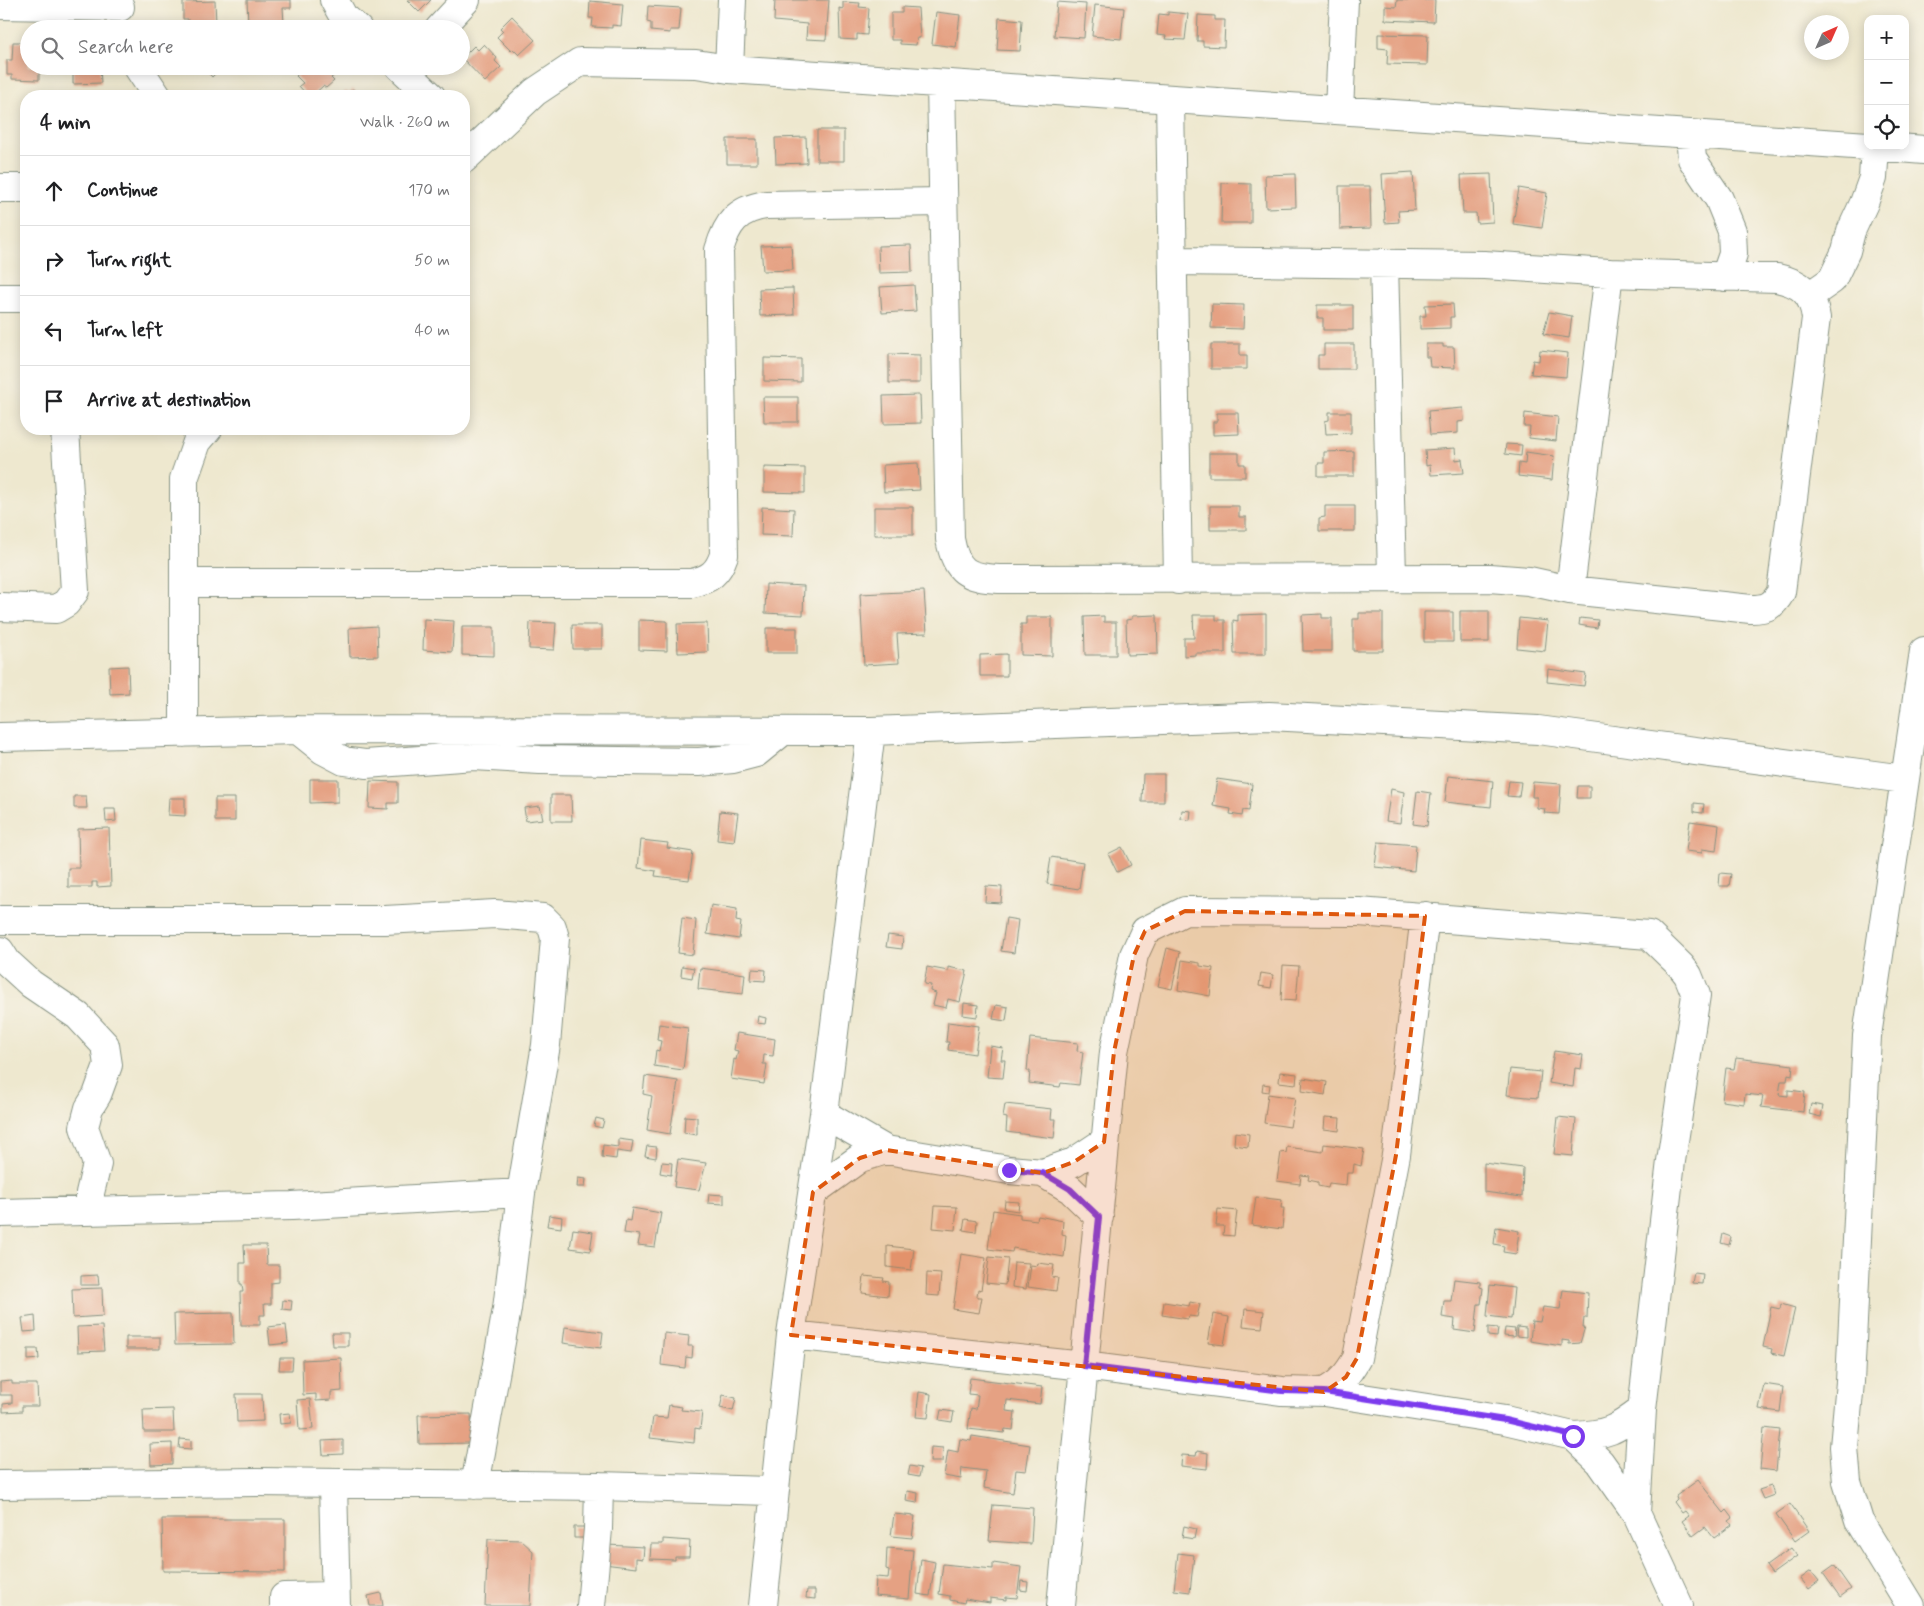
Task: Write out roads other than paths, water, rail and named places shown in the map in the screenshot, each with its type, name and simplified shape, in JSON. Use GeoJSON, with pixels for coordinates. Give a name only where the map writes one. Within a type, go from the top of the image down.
{"type":"FeatureCollection","features":[{"type":"Feature","properties":{"kind":"street"},"geometry":{"type":"LineString","coordinates":[[334,0],[343,16],[348,20]]}},
{"type":"Feature","properties":{"kind":"street"},"geometry":{"type":"LineString","coordinates":[[447,20],[466,0]]}},
{"type":"Feature","properties":{"kind":"street"},"geometry":{"type":"LineString","coordinates":[[729,69],[732,0]]}},
{"type":"Feature","properties":{"kind":"street"},"geometry":{"type":"LineString","coordinates":[[1339,110],[1344,0]]}},
{"type":"Feature","properties":{"kind":"street"},"geometry":{"type":"LineString","coordinates":[[0,5],[122,12]]}},
{"type":"Feature","properties":{"kind":"street"},"geometry":{"type":"LineString","coordinates":[[470,142],[535,92],[580,62],[696,64],[729,69],[941,84],[1864,146]]}},
{"type":"Feature","properties":{"kind":"street"},"geometry":{"type":"LineString","coordinates":[[143,75],[153,90]]}},
{"type":"Feature","properties":{"kind":"street"},"geometry":{"type":"LineString","coordinates":[[409,75],[425,90]]}},
{"type":"Feature","properties":{"kind":"street"},"geometry":{"type":"LineString","coordinates":[[941,84],[950,539],[953,555],[960,567],[969,575],[982,578],[1178,580],[1392,576],[1529,581],[1570,590],[1751,609],[1764,609],[1774,604],[1782,592],[1816,318],[1814,306],[1809,296],[1800,286],[1792,281],[1777,278],[1609,273],[1484,265],[1173,261]]}},
{"type":"Feature","properties":{"kind":"street"},"geometry":{"type":"LineString","coordinates":[[1170,99],[1178,580]]}},
{"type":"Feature","properties":{"kind":"street"},"geometry":{"type":"LineString","coordinates":[[1690,134],[1692,159],[1719,200],[1732,231],[1732,254],[1725,277]]}},
{"type":"Feature","properties":{"kind":"street"},"geometry":{"type":"LineString","coordinates":[[1909,149],[1924,150]]}},
{"type":"Feature","properties":{"kind":"street"},"geometry":{"type":"LineString","coordinates":[[1809,296],[1832,280],[1846,251],[1851,231],[1864,203],[1872,178],[1875,150]]}},
{"type":"Feature","properties":{"kind":"street"},"geometry":{"type":"LineString","coordinates":[[0,188],[20,188]]}},
{"type":"Feature","properties":{"kind":"street"},"geometry":{"type":"LineString","coordinates":[[185,582],[692,584],[714,575],[721,566],[725,545],[719,250],[724,234],[732,222],[750,207],[766,205],[942,202]]}},
{"type":"Feature","properties":{"kind":"street"},"geometry":{"type":"LineString","coordinates":[[1384,263],[1392,576]]}},
{"type":"Feature","properties":{"kind":"street"},"geometry":{"type":"LineString","coordinates":[[1570,590],[1609,273]]}},
{"type":"Feature","properties":{"kind":"street"},"geometry":{"type":"LineString","coordinates":[[0,298],[20,298]]}},
{"type":"Feature","properties":{"kind":"street"},"geometry":{"type":"LineString","coordinates":[[0,607],[56,609],[66,603],[74,591],[65,435]]}},
{"type":"Feature","properties":{"kind":"street"},"geometry":{"type":"LineString","coordinates":[[184,732],[184,479],[197,442],[203,435]]}},
{"type":"Feature","properties":{"kind":"street"},"geometry":{"type":"LineString","coordinates":[[1911,1606],[1859,1520],[1847,1482],[1844,1447],[1850,1382],[1867,1036],[1924,651]]}},
{"type":"Feature","properties":{"kind":"street"},"geometry":{"type":"LineString","coordinates":[[0,737],[298,730],[871,730],[1269,716],[1538,730],[1904,779]]}},
{"type":"Feature","properties":{"kind":"street"},"geometry":{"type":"LineString","coordinates":[[298,730],[323,750],[344,761],[366,764],[474,756],[540,760],[699,762],[733,759],[756,753],[783,731]]}},
{"type":"Feature","properties":{"kind":"street"},"geometry":{"type":"LineString","coordinates":[[611,760],[613,730]]}},
{"type":"Feature","properties":{"kind":"street"},"geometry":{"type":"LineString","coordinates":[[762,1606],[791,1335],[824,1114],[871,730]]}},
{"type":"Feature","properties":{"kind":"street"},"geometry":{"type":"LineString","coordinates":[[1061,1606],[1114,1052],[1134,955],[1145,931],[1185,911],[1359,912],[1649,935],[1681,966],[1693,985],[1696,995],[1671,1161],[1642,1410],[1636,1513]]}},
{"type":"Feature","properties":{"kind":"street"},"geometry":{"type":"LineString","coordinates":[[0,920],[376,920],[495,914],[543,918],[552,928],[555,938],[546,1045],[521,1193],[507,1310],[475,1486]]}},
{"type":"Feature","properties":{"kind":"street"},"geometry":{"type":"LineString","coordinates":[[1324,1392],[1336,1386],[1346,1377],[1357,1358],[1396,1154],[1425,916]]}},
{"type":"Feature","properties":{"kind":"street"},"geometry":{"type":"LineString","coordinates":[[0,951],[6,962],[16,971],[31,984],[78,1016],[105,1045],[108,1065],[97,1095],[89,1108],[84,1127],[97,1164],[90,1193],[90,1211]]}},
{"type":"Feature","properties":{"kind":"street"},"geometry":{"type":"LineString","coordinates":[[824,1114],[886,1150],[968,1165],[1043,1173],[1070,1189],[1099,1217]]}},
{"type":"Feature","properties":{"kind":"street"},"geometry":{"type":"LineString","coordinates":[[1043,1173],[1074,1162],[1104,1142]]}},
{"type":"Feature","properties":{"kind":"street"},"geometry":{"type":"LineString","coordinates":[[813,1192],[860,1158],[886,1150]]}},
{"type":"Feature","properties":{"kind":"street"},"geometry":{"type":"LineString","coordinates":[[0,1213],[292,1206],[521,1193]]}},
{"type":"Feature","properties":{"kind":"street"},"geometry":{"type":"LineString","coordinates":[[791,1335],[1084,1366],[1282,1391],[1324,1392],[1383,1403],[1505,1420],[1573,1436],[1595,1436],[1618,1429],[1642,1410]]}},
{"type":"Feature","properties":{"kind":"street"},"geometry":{"type":"LineString","coordinates":[[1357,1358],[1383,1403]]}},
{"type":"Feature","properties":{"kind":"street"},"geometry":{"type":"LineString","coordinates":[[1573,1436],[1600,1462],[1636,1513],[1679,1606]]}},
{"type":"Feature","properties":{"kind":"street"},"geometry":{"type":"LineString","coordinates":[[0,1485],[257,1482],[599,1486],[773,1491]]}},
{"type":"Feature","properties":{"kind":"street"},"geometry":{"type":"LineString","coordinates":[[284,1606],[284,1597],[335,1601],[333,1484]]}},
{"type":"Feature","properties":{"kind":"street"},"geometry":{"type":"LineString","coordinates":[[578,1606],[592,1606],[598,1529],[599,1486]]}}]}
